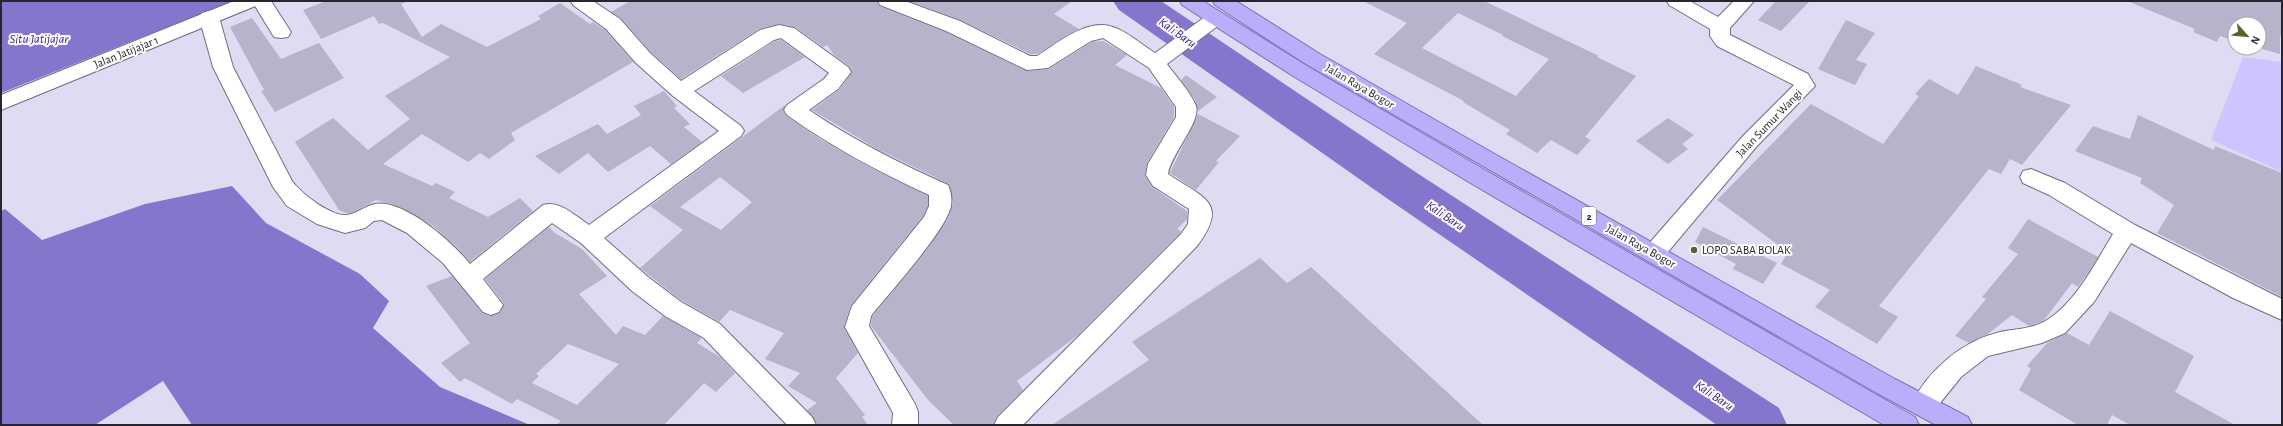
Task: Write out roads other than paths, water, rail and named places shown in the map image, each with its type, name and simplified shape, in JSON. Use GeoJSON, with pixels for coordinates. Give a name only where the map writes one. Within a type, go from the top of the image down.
{"type":"FeatureCollection","features":[{"type":"Feature","properties":{"kind":"highway","name":"Jalan Raya Bogor"},"geometry":{"type":"LineString","coordinates":[[1189,1],[1300,71],[1475,175],[1906,425]]}},
{"type":"Feature","properties":{"kind":"highway","name":"Jalan Raya Bogor"},"geometry":{"type":"LineString","coordinates":[[1213,16],[1313,59],[1886,386],[1959,425]]}},
{"type":"Feature","properties":{"kind":"street","name":"Jalan Jatijajar 1"},"geometry":{"type":"LineString","coordinates":[[1,103],[251,1]]}},
{"type":"Feature","properties":{"kind":"street"},"geometry":{"type":"LineString","coordinates":[[262,1],[281,32]]}},
{"type":"Feature","properties":{"kind":"street"},"geometry":{"type":"LineString","coordinates":[[580,1],[613,24],[643,58],[680,90],[734,131],[589,236]]}},
{"type":"Feature","properties":{"kind":"street"},"geometry":{"type":"LineString","coordinates":[[887,1],[953,26],[1027,63],[1041,62],[1084,36],[1102,31],[1108,32],[1158,62],[1186,106],[1186,117],[1159,164],[1157,175],[1160,180],[1179,190],[1198,205],[1201,219],[1200,226],[1189,240],[1007,425]]}},
{"type":"Feature","properties":{"kind":"street"},"geometry":{"type":"LineString","coordinates":[[1676,1],[1720,26],[1745,1]]}},
{"type":"Feature","properties":{"kind":"street"},"geometry":{"type":"LineString","coordinates":[[1158,62],[1213,16]]}},
{"type":"Feature","properties":{"kind":"street"},"geometry":{"type":"LineString","coordinates":[[209,17],[227,74],[280,181],[295,200],[325,218],[345,224],[356,222],[368,214],[385,212],[415,226],[451,257],[491,305]]}},
{"type":"Feature","properties":{"kind":"street","name":"Jalan Sumur Wangi"},"geometry":{"type":"LineString","coordinates":[[1654,253],[1750,141],[1805,86],[1801,79],[1796,76],[1724,41],[1719,34],[1720,26]]}},
{"type":"Feature","properties":{"kind":"street"},"geometry":{"type":"LineString","coordinates":[[680,90],[767,35],[779,31],[787,33],[841,72],[831,84],[794,110],[829,134],[882,164],[940,191],[940,206],[933,222],[860,313],[857,327],[906,412],[905,425]]}},
{"type":"Feature","properties":{"kind":"street"},"geometry":{"type":"LineString","coordinates":[[2031,177],[2057,189],[2127,231],[2241,291],[2282,310]]}},
{"type":"Feature","properties":{"kind":"street"},"geometry":{"type":"LineString","coordinates":[[468,278],[550,211],[589,236],[640,284],[673,308],[712,331],[803,425]]}},
{"type":"Feature","properties":{"kind":"street"},"geometry":{"type":"LineString","coordinates":[[1923,405],[1946,375],[1966,357],[1989,345],[2033,335],[2056,327],[2069,315],[2090,288],[2127,231]]}},
{"type":"Feature","properties":{"kind":"water","name":"Situ Jatijajar"},"geometry":{"type":"Polygon","coordinates":[[[1,1],[233,1],[1,93],[1,1]]]}},
{"type":"Feature","properties":{"kind":"water"},"geometry":{"type":"Polygon","coordinates":[[[232,186],[266,223],[360,274],[389,301],[373,328],[440,387],[530,425],[192,425],[163,381],[95,425],[1,425],[1,211],[5,209],[42,240],[145,204],[232,186]]]}},
{"type":"Feature","properties":{"kind":"waterway","name":"Kali Baru"},"geometry":{"type":"LineString","coordinates":[[1133,1],[1401,185],[1760,425]]}},
{"type":"Feature","properties":{"kind":"place","name":"LOPO SABA BOLAK"},"geometry":{"type":"Point","coordinates":[1694,250]}}]}
